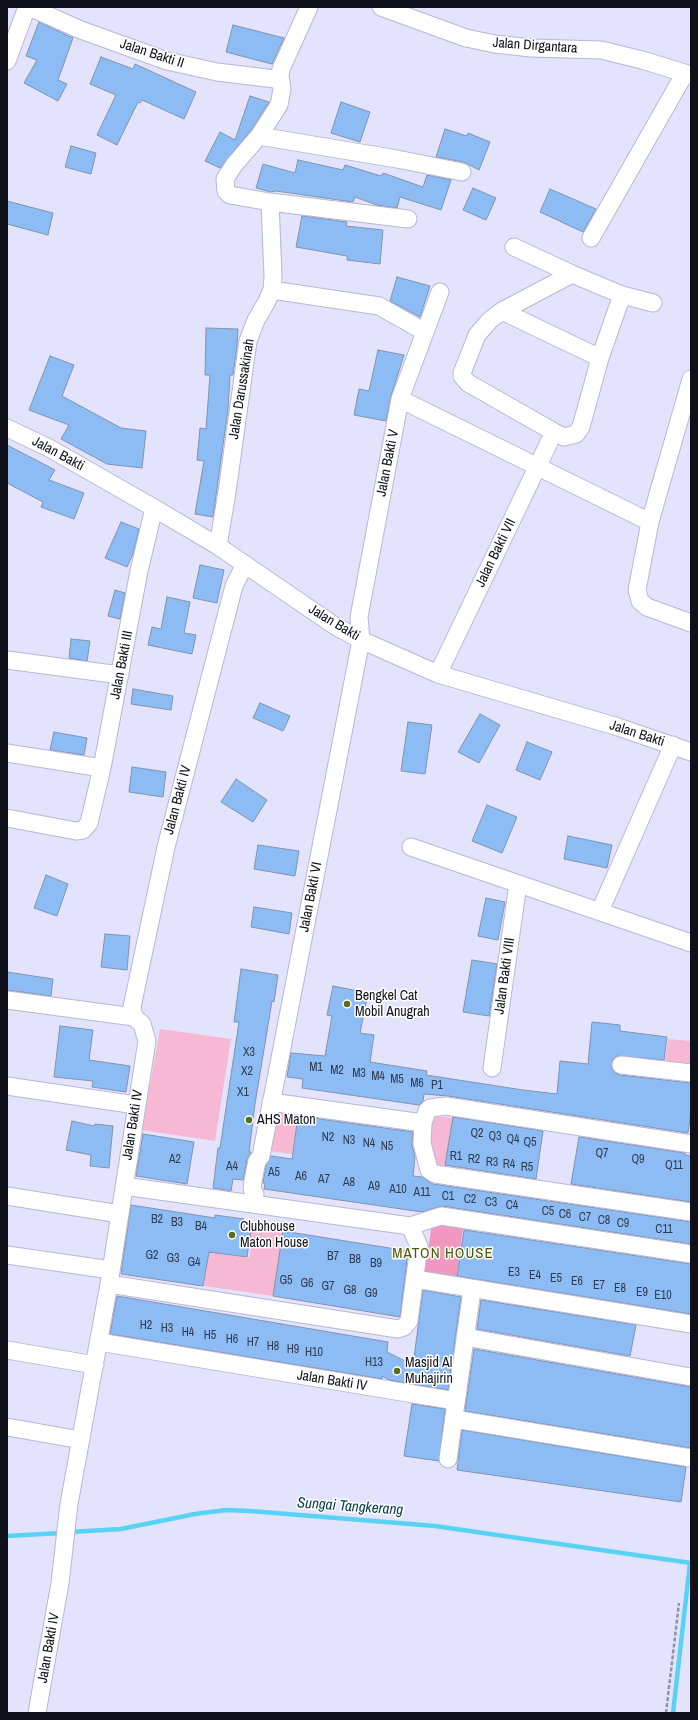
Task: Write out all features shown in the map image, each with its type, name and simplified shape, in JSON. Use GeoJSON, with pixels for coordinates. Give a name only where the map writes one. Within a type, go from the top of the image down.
{"type":"FeatureCollection","features":[{"type":"Feature","properties":{"kind":"street","name":"Jalan Bakti II"},"geometry":{"type":"LineString","coordinates":[[8,56],[28,7],[81,30],[167,61],[217,72],[274,79],[280,75]]}},
{"type":"Feature","properties":{"kind":"street"},"geometry":{"type":"LineString","coordinates":[[309,7],[280,75],[282,89],[279,104],[259,136],[234,165],[225,180],[224,187],[228,193],[234,196],[270,202],[408,219]]}},
{"type":"Feature","properties":{"kind":"street","name":"Jalan Dirgantara"},"geometry":{"type":"LineString","coordinates":[[381,7],[443,31],[480,41],[531,48],[601,50],[642,60],[688,74]]}},
{"type":"Feature","properties":{"kind":"street"},"geometry":{"type":"LineString","coordinates":[[591,238],[688,74]]}},
{"type":"Feature","properties":{"kind":"street"},"geometry":{"type":"LineString","coordinates":[[259,136],[397,159],[462,172]]}},
{"type":"Feature","properties":{"kind":"street","name":"Jalan Darussakinah"},"geometry":{"type":"LineString","coordinates":[[218,546],[228,492],[248,341],[256,320],[272,290],[273,276],[270,202]]}},
{"type":"Feature","properties":{"kind":"street"},"geometry":{"type":"LineString","coordinates":[[514,248],[622,295],[653,303]]}},
{"type":"Feature","properties":{"kind":"street"},"geometry":{"type":"LineString","coordinates":[[572,274],[502,311],[482,327],[463,367],[462,376],[468,383],[554,432],[564,436],[569,436],[576,434],[581,428],[600,358],[622,295]]}},
{"type":"Feature","properties":{"kind":"street"},"geometry":{"type":"LineString","coordinates":[[272,290],[379,306],[425,332]]}},
{"type":"Feature","properties":{"kind":"street","name":"Jalan Bakti V"},"geometry":{"type":"LineString","coordinates":[[361,640],[359,617],[400,399],[440,292]]}},
{"type":"Feature","properties":{"kind":"street"},"geometry":{"type":"LineString","coordinates":[[502,311],[600,358]]}},
{"type":"Feature","properties":{"kind":"street"},"geometry":{"type":"LineString","coordinates":[[691,379],[685,419],[650,522],[637,590],[638,597],[642,604],[652,610],[691,623]]}},
{"type":"Feature","properties":{"kind":"street"},"geometry":{"type":"LineString","coordinates":[[400,399],[650,522]]}},
{"type":"Feature","properties":{"kind":"street","name":"Jalan Bakti"},"geometry":{"type":"LineString","coordinates":[[7,428],[49,448],[218,546],[335,626],[361,640],[438,674],[673,745],[691,752]]}},
{"type":"Feature","properties":{"kind":"street","name":"Jalan Bakti VII"},"geometry":{"type":"LineString","coordinates":[[438,674],[554,432]]}},
{"type":"Feature","properties":{"kind":"street","name":"Jalan Bakti III"},"geometry":{"type":"LineString","coordinates":[[7,818],[76,832],[83,830],[89,823],[102,768],[139,571],[154,508]]}},
{"type":"Feature","properties":{"kind":"street","name":"Jalan Bakti IV"},"geometry":{"type":"LineString","coordinates":[[37,1713],[60,1583],[69,1504],[110,1277],[147,1041],[142,1024],[134,1017],[132,1007],[166,847],[234,586],[245,564]]}},
{"type":"Feature","properties":{"kind":"street","name":"Jalan Bakti VI"},"geometry":{"type":"LineString","coordinates":[[254,1199],[260,1190],[264,1162],[261,1156],[361,640]]}},
{"type":"Feature","properties":{"kind":"street"},"geometry":{"type":"LineString","coordinates":[[7,660],[120,675]]}},
{"type":"Feature","properties":{"kind":"street"},"geometry":{"type":"LineString","coordinates":[[600,911],[673,745]]}},
{"type":"Feature","properties":{"kind":"street"},"geometry":{"type":"LineString","coordinates":[[7,753],[102,768]]}},
{"type":"Feature","properties":{"kind":"street"},"geometry":{"type":"LineString","coordinates":[[411,847],[691,943]]}},
{"type":"Feature","properties":{"kind":"street","name":"Jalan Bakti VIII"},"geometry":{"type":"LineString","coordinates":[[492,1068],[518,884]]}},
{"type":"Feature","properties":{"kind":"street"},"geometry":{"type":"LineString","coordinates":[[7,1000],[134,1017]]}},
{"type":"Feature","properties":{"kind":"street"},"geometry":{"type":"LineString","coordinates":[[621,1065],[691,1073]]}},
{"type":"Feature","properties":{"kind":"street"},"geometry":{"type":"LineString","coordinates":[[7,1086],[136,1105]]}},
{"type":"Feature","properties":{"kind":"street"},"geometry":{"type":"LineString","coordinates":[[271,1102],[423,1123]]}},
{"type":"Feature","properties":{"kind":"street"},"geometry":{"type":"LineString","coordinates":[[691,1144],[446,1106],[430,1108],[427,1111],[423,1123],[422,1143],[429,1170],[435,1174],[691,1212]]}},
{"type":"Feature","properties":{"kind":"street"},"geometry":{"type":"LineString","coordinates":[[124,1186],[254,1199],[410,1226],[441,1216],[691,1254]]}},
{"type":"Feature","properties":{"kind":"street"},"geometry":{"type":"LineString","coordinates":[[7,1196],[120,1214]]}},
{"type":"Feature","properties":{"kind":"street"},"geometry":{"type":"LineString","coordinates":[[7,1256],[110,1277],[398,1329],[404,1327],[409,1321],[419,1246],[410,1226]]}},
{"type":"Feature","properties":{"kind":"street"},"geometry":{"type":"LineString","coordinates":[[415,1279],[691,1324]]}},
{"type":"Feature","properties":{"kind":"street"},"geometry":{"type":"LineString","coordinates":[[448,1458],[471,1297]]}},
{"type":"Feature","properties":{"kind":"street"},"geometry":{"type":"LineString","coordinates":[[465,1337],[691,1376]]}},
{"type":"Feature","properties":{"kind":"street","name":"Jalan Bakti IV"},"geometry":{"type":"LineString","coordinates":[[99,1342],[456,1401]]}},
{"type":"Feature","properties":{"kind":"street"},"geometry":{"type":"LineString","coordinates":[[7,1350],[94,1365]]}},
{"type":"Feature","properties":{"kind":"street"},"geometry":{"type":"LineString","coordinates":[[454,1419],[691,1458]]}},
{"type":"Feature","properties":{"kind":"street"},"geometry":{"type":"LineString","coordinates":[[7,1427],[81,1440]]}},
{"type":"Feature","properties":{"kind":"path"},"geometry":{"type":"LineString","coordinates":[[666,1713],[679,1603]]}},
{"type":"Feature","properties":{"kind":"shaded area"},"geometry":{"type":"Polygon","coordinates":[[[160,1029],[231,1039],[215,1141],[142,1130],[160,1029]]]}},
{"type":"Feature","properties":{"kind":"shaded area"},"geometry":{"type":"Polygon","coordinates":[[[668,1039],[691,1041],[691,1072],[664,1068],[668,1039]]]}},
{"type":"Feature","properties":{"kind":"shaded area"},"geometry":{"type":"Polygon","coordinates":[[[276,1111],[298,1114],[292,1154],[270,1151],[276,1111]]]}},
{"type":"Feature","properties":{"kind":"shaded area"},"geometry":{"type":"Polygon","coordinates":[[[438,1116],[453,1118],[445,1167],[435,1165],[427,1124],[432,1118],[438,1116]]]}},
{"type":"Feature","properties":{"kind":"shaded area"},"geometry":{"type":"Polygon","coordinates":[[[252,1223],[276,1226],[283,1231],[273,1296],[204,1286],[210,1245],[221,1254],[249,1258],[251,1248],[248,1247],[252,1223]]]}},
{"type":"Feature","properties":{"kind":"shaded area"},"geometry":{"type":"Polygon","coordinates":[[[432,1223],[463,1228],[456,1281],[424,1277],[432,1223]]]}},
{"type":"Feature","properties":{"kind":"building"},"geometry":{"type":"Polygon","coordinates":[[[39,22],[73,38],[58,80],[67,84],[58,101],[24,83],[37,60],[26,56],[39,22]]]}},
{"type":"Feature","properties":{"kind":"building"},"geometry":{"type":"Polygon","coordinates":[[[233,25],[284,38],[272,64],[226,52],[233,25]]]}},
{"type":"Feature","properties":{"kind":"building"},"geometry":{"type":"Polygon","coordinates":[[[101,57],[133,69],[135,64],[196,92],[184,119],[142,100],[140,103],[138,102],[117,145],[97,135],[116,95],[90,84],[101,57]]]}},
{"type":"Feature","properties":{"kind":"building"},"geometry":{"type":"Polygon","coordinates":[[[250,96],[269,102],[251,130],[220,168],[205,161],[220,132],[235,140],[250,96]]]}},
{"type":"Feature","properties":{"kind":"building"},"geometry":{"type":"Polygon","coordinates":[[[341,102],[370,112],[360,142],[331,133],[341,102]]]}},
{"type":"Feature","properties":{"kind":"building"},"geometry":{"type":"Polygon","coordinates":[[[445,129],[467,136],[468,133],[490,142],[479,170],[464,162],[436,157],[445,129]]]}},
{"type":"Feature","properties":{"kind":"building"},"geometry":{"type":"Polygon","coordinates":[[[71,146],[96,153],[91,174],[65,167],[71,146]]]}},
{"type":"Feature","properties":{"kind":"building"},"geometry":{"type":"Polygon","coordinates":[[[298,160],[343,170],[345,165],[381,176],[383,173],[423,187],[427,175],[451,180],[441,210],[400,197],[397,208],[377,205],[355,197],[353,202],[276,191],[271,192],[256,188],[263,164],[295,173],[298,160]]]}},
{"type":"Feature","properties":{"kind":"building"},"geometry":{"type":"Polygon","coordinates":[[[473,188],[496,198],[486,220],[463,210],[473,188]]]}},
{"type":"Feature","properties":{"kind":"building"},"geometry":{"type":"Polygon","coordinates":[[[550,189],[596,209],[583,232],[540,212],[550,189]]]}},
{"type":"Feature","properties":{"kind":"building"},"geometry":{"type":"Polygon","coordinates":[[[7,201],[53,213],[48,235],[7,224],[7,201]]]}},
{"type":"Feature","properties":{"kind":"building"},"geometry":{"type":"Polygon","coordinates":[[[302,216],[347,222],[346,226],[383,230],[380,264],[347,260],[347,256],[296,247],[302,216]]]}},
{"type":"Feature","properties":{"kind":"building"},"geometry":{"type":"Polygon","coordinates":[[[397,277],[430,286],[420,317],[390,301],[397,277]]]}},
{"type":"Feature","properties":{"kind":"building"},"geometry":{"type":"Polygon","coordinates":[[[206,328],[238,329],[233,375],[230,375],[228,409],[213,517],[195,514],[204,461],[197,460],[200,428],[206,429],[210,375],[205,375],[206,328]]]}},
{"type":"Feature","properties":{"kind":"building"},"geometry":{"type":"Polygon","coordinates":[[[378,350],[404,355],[391,396],[386,421],[354,415],[359,389],[369,391],[378,350]]]}},
{"type":"Feature","properties":{"kind":"building"},"geometry":{"type":"Polygon","coordinates":[[[50,356],[74,365],[62,396],[121,428],[146,431],[142,468],[107,464],[61,439],[69,425],[29,410],[50,356]]]}},
{"type":"Feature","properties":{"kind":"building"},"geometry":{"type":"Polygon","coordinates":[[[7,445],[55,470],[49,480],[84,493],[74,519],[41,507],[43,502],[7,483],[7,445]]]}},
{"type":"Feature","properties":{"kind":"building"},"geometry":{"type":"Polygon","coordinates":[[[121,522],[139,529],[133,554],[127,567],[105,558],[121,522]]]}},
{"type":"Feature","properties":{"kind":"building"},"geometry":{"type":"Polygon","coordinates":[[[200,565],[224,570],[217,603],[193,598],[200,565]]]}},
{"type":"Feature","properties":{"kind":"building"},"geometry":{"type":"Polygon","coordinates":[[[115,590],[125,593],[120,619],[108,616],[115,590]]]}},
{"type":"Feature","properties":{"kind":"building"},"geometry":{"type":"Polygon","coordinates":[[[167,597],[190,602],[184,633],[196,635],[192,654],[148,645],[152,627],[161,629],[167,597]]]}},
{"type":"Feature","properties":{"kind":"building"},"geometry":{"type":"Polygon","coordinates":[[[71,639],[90,641],[87,661],[69,658],[71,639]]]}},
{"type":"Feature","properties":{"kind":"building"},"geometry":{"type":"Polygon","coordinates":[[[133,689],[173,696],[171,710],[131,704],[133,689]]]}},
{"type":"Feature","properties":{"kind":"building"},"geometry":{"type":"Polygon","coordinates":[[[260,703],[290,716],[283,731],[253,718],[260,703]]]}},
{"type":"Feature","properties":{"kind":"building"},"geometry":{"type":"Polygon","coordinates":[[[480,714],[500,725],[479,763],[458,752],[480,714]]]}},
{"type":"Feature","properties":{"kind":"building"},"geometry":{"type":"Polygon","coordinates":[[[408,722],[432,725],[425,774],[401,771],[408,722]]]}},
{"type":"Feature","properties":{"kind":"building"},"geometry":{"type":"Polygon","coordinates":[[[54,732],[87,738],[84,755],[50,750],[54,732]]]}},
{"type":"Feature","properties":{"kind":"building"},"geometry":{"type":"Polygon","coordinates":[[[527,742],[552,752],[540,780],[516,770],[527,742]]]}},
{"type":"Feature","properties":{"kind":"building"},"geometry":{"type":"Polygon","coordinates":[[[132,767],[166,772],[163,797],[129,792],[132,767]]]}},
{"type":"Feature","properties":{"kind":"building"},"geometry":{"type":"Polygon","coordinates":[[[236,779],[267,800],[253,822],[221,802],[236,779]]]}},
{"type":"Feature","properties":{"kind":"building"},"geometry":{"type":"Polygon","coordinates":[[[487,805],[517,817],[502,853],[472,841],[487,805]]]}},
{"type":"Feature","properties":{"kind":"building"},"geometry":{"type":"Polygon","coordinates":[[[568,836],[612,845],[607,868],[564,859],[568,836]]]}},
{"type":"Feature","properties":{"kind":"building"},"geometry":{"type":"Polygon","coordinates":[[[258,845],[299,851],[295,876],[254,869],[258,845]]]}},
{"type":"Feature","properties":{"kind":"building"},"geometry":{"type":"Polygon","coordinates":[[[46,875],[68,884],[57,916],[34,908],[46,875]]]}},
{"type":"Feature","properties":{"kind":"building"},"geometry":{"type":"Polygon","coordinates":[[[486,898],[505,902],[498,940],[478,936],[486,898]]]}},
{"type":"Feature","properties":{"kind":"building"},"geometry":{"type":"Polygon","coordinates":[[[254,907],[292,913],[289,934],[251,927],[254,907]]]}},
{"type":"Feature","properties":{"kind":"building"},"geometry":{"type":"Polygon","coordinates":[[[105,934],[130,936],[127,970],[101,967],[105,934]]]}},
{"type":"Feature","properties":{"kind":"building"},"geometry":{"type":"Polygon","coordinates":[[[472,960],[497,964],[489,1016],[463,1012],[472,960]]]}},
{"type":"Feature","properties":{"kind":"building"},"geometry":{"type":"Polygon","coordinates":[[[241,969],[278,975],[274,1002],[272,1001],[255,1104],[249,1152],[251,1152],[247,1159],[243,1180],[233,1179],[231,1191],[213,1188],[218,1148],[220,1148],[239,1022],[234,1022],[241,969]]]}},
{"type":"Feature","properties":{"kind":"building"},"geometry":{"type":"Polygon","coordinates":[[[7,972],[53,979],[51,996],[7,990],[7,972]]]}},
{"type":"Feature","properties":{"kind":"building"},"geometry":{"type":"Polygon","coordinates":[[[333,986],[368,993],[360,1033],[374,1035],[370,1062],[427,1071],[426,1075],[523,1090],[557,1094],[560,1061],[588,1064],[592,1022],[620,1025],[620,1031],[667,1037],[664,1060],[617,1056],[613,1059],[612,1069],[615,1073],[620,1075],[691,1083],[691,1112],[688,1133],[448,1096],[424,1094],[423,1101],[419,1105],[302,1088],[303,1079],[287,1077],[291,1053],[325,1056],[332,1016],[327,1015],[333,986]]]}},
{"type":"Feature","properties":{"kind":"building"},"geometry":{"type":"Polygon","coordinates":[[[60,1026],[93,1030],[89,1060],[130,1066],[126,1092],[92,1087],[93,1081],[54,1077],[60,1026]]]}},
{"type":"Feature","properties":{"kind":"building"},"geometry":{"type":"Polygon","coordinates":[[[298,1116],[413,1132],[412,1145],[415,1157],[413,1176],[422,1177],[433,1184],[691,1222],[691,1244],[442,1206],[422,1212],[264,1189],[265,1184],[263,1183],[266,1165],[271,1156],[292,1159],[298,1116]]]}},
{"type":"Feature","properties":{"kind":"building"},"geometry":{"type":"Polygon","coordinates":[[[453,1117],[543,1131],[536,1179],[445,1165],[453,1117]]]}},
{"type":"Feature","properties":{"kind":"building"},"geometry":{"type":"Polygon","coordinates":[[[72,1121],[94,1126],[95,1124],[113,1126],[109,1168],[90,1166],[91,1155],[66,1150],[72,1121]]]}},
{"type":"Feature","properties":{"kind":"building"},"geometry":{"type":"Polygon","coordinates":[[[143,1134],[194,1142],[187,1184],[136,1176],[143,1134]]]}},
{"type":"Feature","properties":{"kind":"building"},"geometry":{"type":"Polygon","coordinates":[[[579,1137],[685,1153],[685,1155],[691,1156],[691,1202],[571,1184],[579,1137]]]}},
{"type":"Feature","properties":{"kind":"building"},"geometry":{"type":"Polygon","coordinates":[[[131,1205],[215,1218],[215,1215],[244,1219],[243,1222],[252,1223],[247,1257],[209,1252],[203,1286],[121,1274],[131,1205]]]}},
{"type":"Feature","properties":{"kind":"building"},"geometry":{"type":"Polygon","coordinates":[[[464,1230],[691,1264],[691,1314],[457,1276],[464,1230]]]}},
{"type":"Feature","properties":{"kind":"building"},"geometry":{"type":"Polygon","coordinates":[[[283,1231],[408,1251],[400,1317],[273,1296],[283,1231]]]}},
{"type":"Feature","properties":{"kind":"building"},"geometry":{"type":"Polygon","coordinates":[[[423,1290],[461,1297],[448,1390],[389,1380],[382,1376],[382,1379],[110,1334],[117,1296],[388,1342],[387,1352],[413,1365],[423,1290]]]}},
{"type":"Feature","properties":{"kind":"building"},"geometry":{"type":"Polygon","coordinates":[[[481,1300],[636,1325],[630,1356],[477,1329],[481,1300]]]}},
{"type":"Feature","properties":{"kind":"building"},"geometry":{"type":"Polygon","coordinates":[[[474,1349],[691,1387],[691,1448],[465,1411],[474,1349]]]}},
{"type":"Feature","properties":{"kind":"building"},"geometry":{"type":"Polygon","coordinates":[[[412,1404],[445,1409],[439,1461],[404,1456],[412,1404]]]}},
{"type":"Feature","properties":{"kind":"building"},"geometry":{"type":"Polygon","coordinates":[[[462,1430],[686,1467],[681,1502],[457,1470],[462,1430]]]}},
{"type":"Feature","properties":{"kind":"waterway","name":"Sungai Tangkerang"},"geometry":{"type":"LineString","coordinates":[[70,1532],[121,1529],[195,1514],[226,1510],[250,1511],[435,1526],[691,1563]]}},
{"type":"Feature","properties":{"kind":"waterway","name":"Sungai Tangkerang"},"geometry":{"type":"LineString","coordinates":[[7,1536],[62,1533]]}},
{"type":"Feature","properties":{"kind":"waterway"},"geometry":{"type":"LineString","coordinates":[[673,1713],[690,1563]]}},
{"type":"Feature","properties":{"kind":"place","name":"Bengkel Cat Mobil Anugrah"},"geometry":{"type":"Point","coordinates":[347,1004]}},
{"type":"Feature","properties":{"kind":"place","name":"AHS Maton"},"geometry":{"type":"Point","coordinates":[249,1120]}},
{"type":"Feature","properties":{"kind":"place","name":"Clubhouse Maton House"},"geometry":{"type":"Point","coordinates":[232,1235]}},
{"type":"Feature","properties":{"kind":"place","name":"Masjid Al Muhajirin"},"geometry":{"type":"Point","coordinates":[397,1371]}},
{"type":"Feature","properties":{"kind":"district","name":"MATON HOUSE"},"geometry":{"type":"Point","coordinates":[443,1254]}}]}
